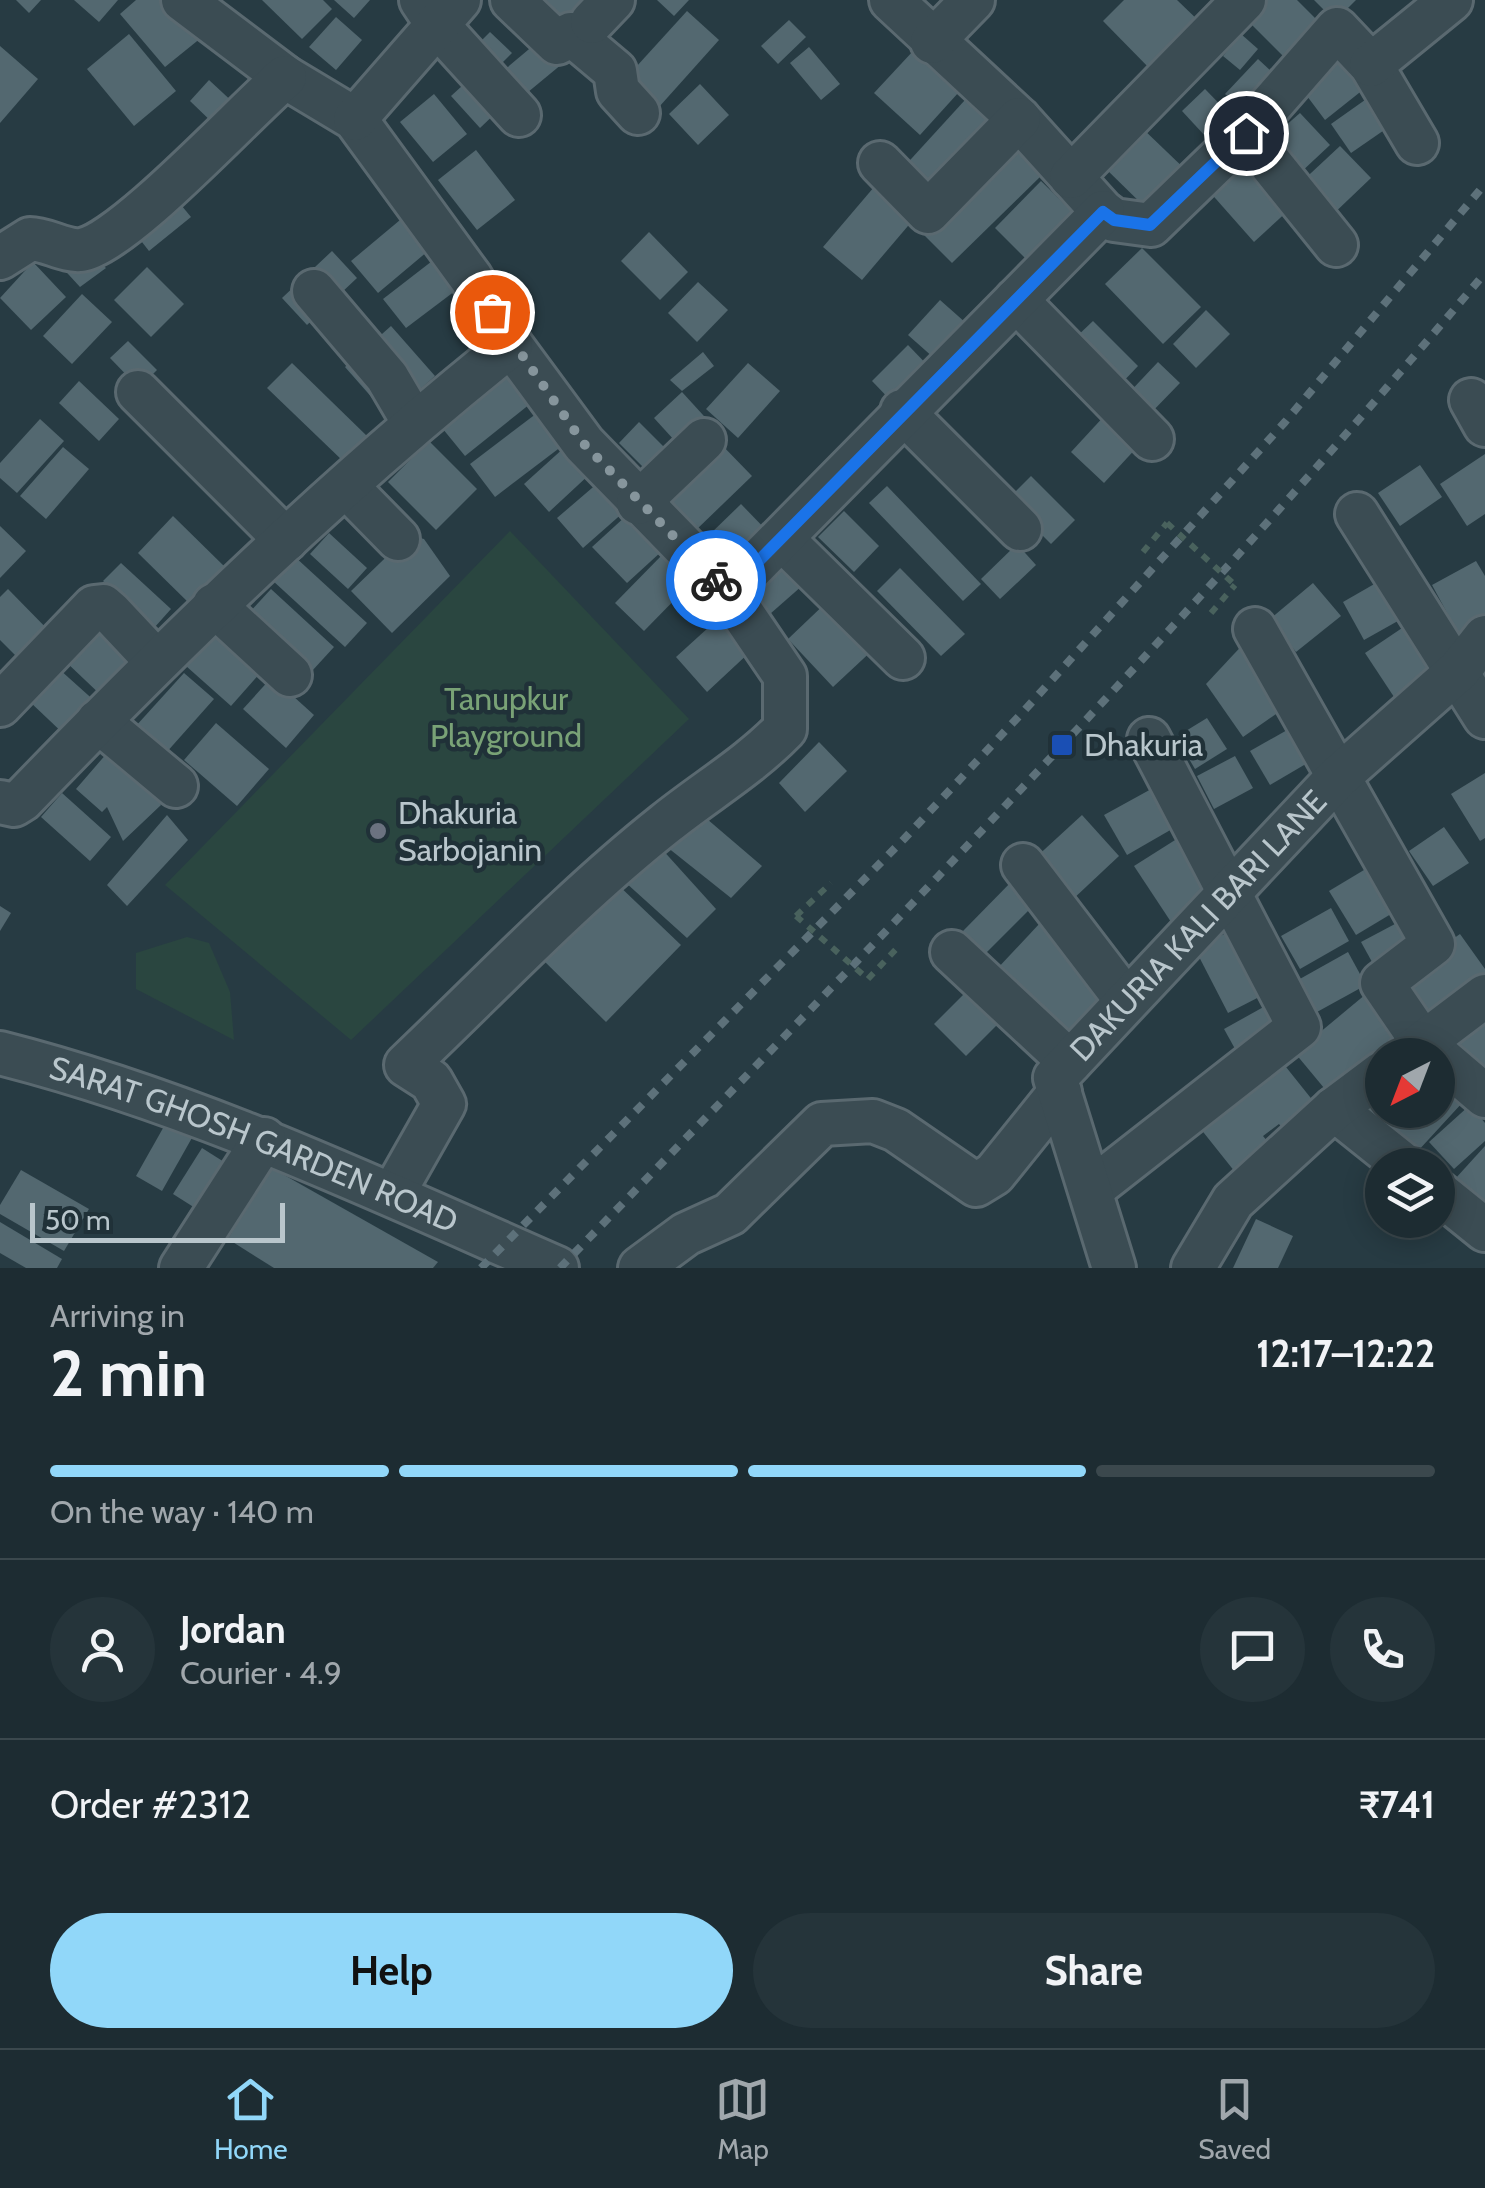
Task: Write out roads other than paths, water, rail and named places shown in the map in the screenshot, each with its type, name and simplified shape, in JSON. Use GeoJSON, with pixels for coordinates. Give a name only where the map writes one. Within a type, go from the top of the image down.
{"type":"FeatureCollection","features":[{"type":"Feature","properties":{"kind":"street"},"geometry":{"type":"LineString","coordinates":[[183,0],[285,77],[354,119],[472,278],[512,345],[584,444],[728,592],[784,676],[785,729],[757,758],[666,822],[580,898],[406,1065],[431,1081],[444,1104],[393,1194]]}},
{"type":"Feature","properties":{"kind":"street"},"geometry":{"type":"LineString","coordinates":[[512,0],[557,44],[571,34],[615,72],[618,91],[638,113]]}},
{"type":"Feature","properties":{"kind":"street"},"geometry":{"type":"LineString","coordinates":[[892,0],[932,42],[1019,120],[1114,220],[1150,225],[1246,133],[1337,29],[1371,65],[1417,143]]}},
{"type":"Feature","properties":{"kind":"street"},"geometry":{"type":"LineString","coordinates":[[932,42],[973,0]]}},
{"type":"Feature","properties":{"kind":"street"},"geometry":{"type":"LineString","coordinates":[[1071,176],[1244,0]]}},
{"type":"Feature","properties":{"kind":"street"},"geometry":{"type":"LineString","coordinates":[[1371,65],[1451,0]]}},
{"type":"Feature","properties":{"kind":"street"},"geometry":{"type":"LineString","coordinates":[[354,119],[439,9],[519,115]]}},
{"type":"Feature","properties":{"kind":"street"},"geometry":{"type":"LineString","coordinates":[[0,258],[30,239],[78,251],[103,242],[148,206],[285,77]]}},
{"type":"Feature","properties":{"kind":"street"},"geometry":{"type":"LineString","coordinates":[[880,163],[928,212],[1019,120]]}},
{"type":"Feature","properties":{"kind":"street"},"geometry":{"type":"LineString","coordinates":[[1246,133],[1336,245]]}},
{"type":"Feature","properties":{"kind":"street"},"geometry":{"type":"LineString","coordinates":[[728,592],[1103,212]]}},
{"type":"Feature","properties":{"kind":"street"},"geometry":{"type":"LineString","coordinates":[[314,292],[387,377],[414,422]]}},
{"type":"Feature","properties":{"kind":"street"},"geometry":{"type":"LineString","coordinates":[[1016,300],[1152,439]]}},
{"type":"Feature","properties":{"kind":"street"},"geometry":{"type":"LineString","coordinates":[[0,802],[14,806],[22,800],[214,604],[414,422],[512,345]]}},
{"type":"Feature","properties":{"kind":"street"},"geometry":{"type":"LineString","coordinates":[[138,392],[286,540]]}},
{"type":"Feature","properties":{"kind":"street"},"geometry":{"type":"LineString","coordinates":[[902,412],[1020,528]]}},
{"type":"Feature","properties":{"kind":"street"},"geometry":{"type":"LineString","coordinates":[[638,503],[704,440]]}},
{"type":"Feature","properties":{"kind":"street"},"geometry":{"type":"LineString","coordinates":[[346,486],[398,539]]}},
{"type":"Feature","properties":{"kind":"street"},"geometry":{"type":"LineString","coordinates":[[1357,514],[1485,717]]}},
{"type":"Feature","properties":{"kind":"street"},"geometry":{"type":"LineString","coordinates":[[783,540],[903,658]]}},
{"type":"Feature","properties":{"kind":"street"},"geometry":{"type":"LineString","coordinates":[[214,604],[290,675]]}},
{"type":"Feature","properties":{"kind":"street"},"geometry":{"type":"LineString","coordinates":[[0,706],[94,607],[103,606],[157,662]]}},
{"type":"Feature","properties":{"kind":"street"},"geometry":{"type":"LineString","coordinates":[[1255,629],[1433,944],[1382,983],[1410,1038]]}},
{"type":"Feature","properties":{"kind":"street","name":"DAKURIA KALI BARI LANE"},"geometry":{"type":"LineString","coordinates":[[1114,1268],[1065,1077],[1126,1000],[1337,778],[1458,670],[1485,637]]}},
{"type":"Feature","properties":{"kind":"street"},"geometry":{"type":"LineString","coordinates":[[98,721],[176,786]]}},
{"type":"Feature","properties":{"kind":"street"},"geometry":{"type":"LineString","coordinates":[[1092,1188],[1299,1027],[1149,739]]}},
{"type":"Feature","properties":{"kind":"street"},"geometry":{"type":"LineString","coordinates":[[1023,866],[1126,1000]]}},
{"type":"Feature","properties":{"kind":"street"},"geometry":{"type":"LineString","coordinates":[[640,1268],[686,1234],[730,1214],[822,1124],[873,1120],[896,1130],[976,1184],[994,1174],[1065,1077],[952,952]]}},
{"type":"Feature","properties":{"kind":"street"},"geometry":{"type":"LineString","coordinates":[[1430,1038],[1485,996]]}},
{"type":"Feature","properties":{"kind":"street","name":"SARAT GHOSH GARDEN ROAD"},"geometry":{"type":"LineString","coordinates":[[0,1053],[52,1066],[264,1138],[557,1268]]}},
{"type":"Feature","properties":{"kind":"street"},"geometry":{"type":"LineString","coordinates":[[1455,1076],[1485,1096]]}},
{"type":"Feature","properties":{"kind":"street"},"geometry":{"type":"LineString","coordinates":[[1193,1268],[1233,1202],[1334,1109],[1365,1086]]}},
{"type":"Feature","properties":{"kind":"street"},"geometry":{"type":"LineString","coordinates":[[1334,1109],[1383,1148]]}},
{"type":"Feature","properties":{"kind":"street"},"geometry":{"type":"LineString","coordinates":[[180,1268],[264,1138]]}},
{"type":"Feature","properties":{"kind":"street"},"geometry":{"type":"LineString","coordinates":[[1455,1206],[1485,1230]]}},
{"type":"Feature","properties":{"kind":"railway"},"geometry":{"type":"LineString","coordinates":[[481,1268],[904,839],[1022,713],[1285,422],[1485,184]]}},
{"type":"Feature","properties":{"kind":"railway"},"geometry":{"type":"LineString","coordinates":[[560,1268],[1147,654],[1262,529],[1485,273]]}},
{"type":"Feature","properties":{"kind":"place","name":"Dhakuria"},"geometry":{"type":"Point","coordinates":[1062,745]}},
{"type":"Feature","properties":{"kind":"place","name":"Dhakuria Sarbojanin"},"geometry":{"type":"Point","coordinates":[378,831]}},
{"type":"Feature","properties":{"kind":"park label","name":"Tanupkur Playground"},"geometry":{"type":"Point","coordinates":[506,718]}}]}
